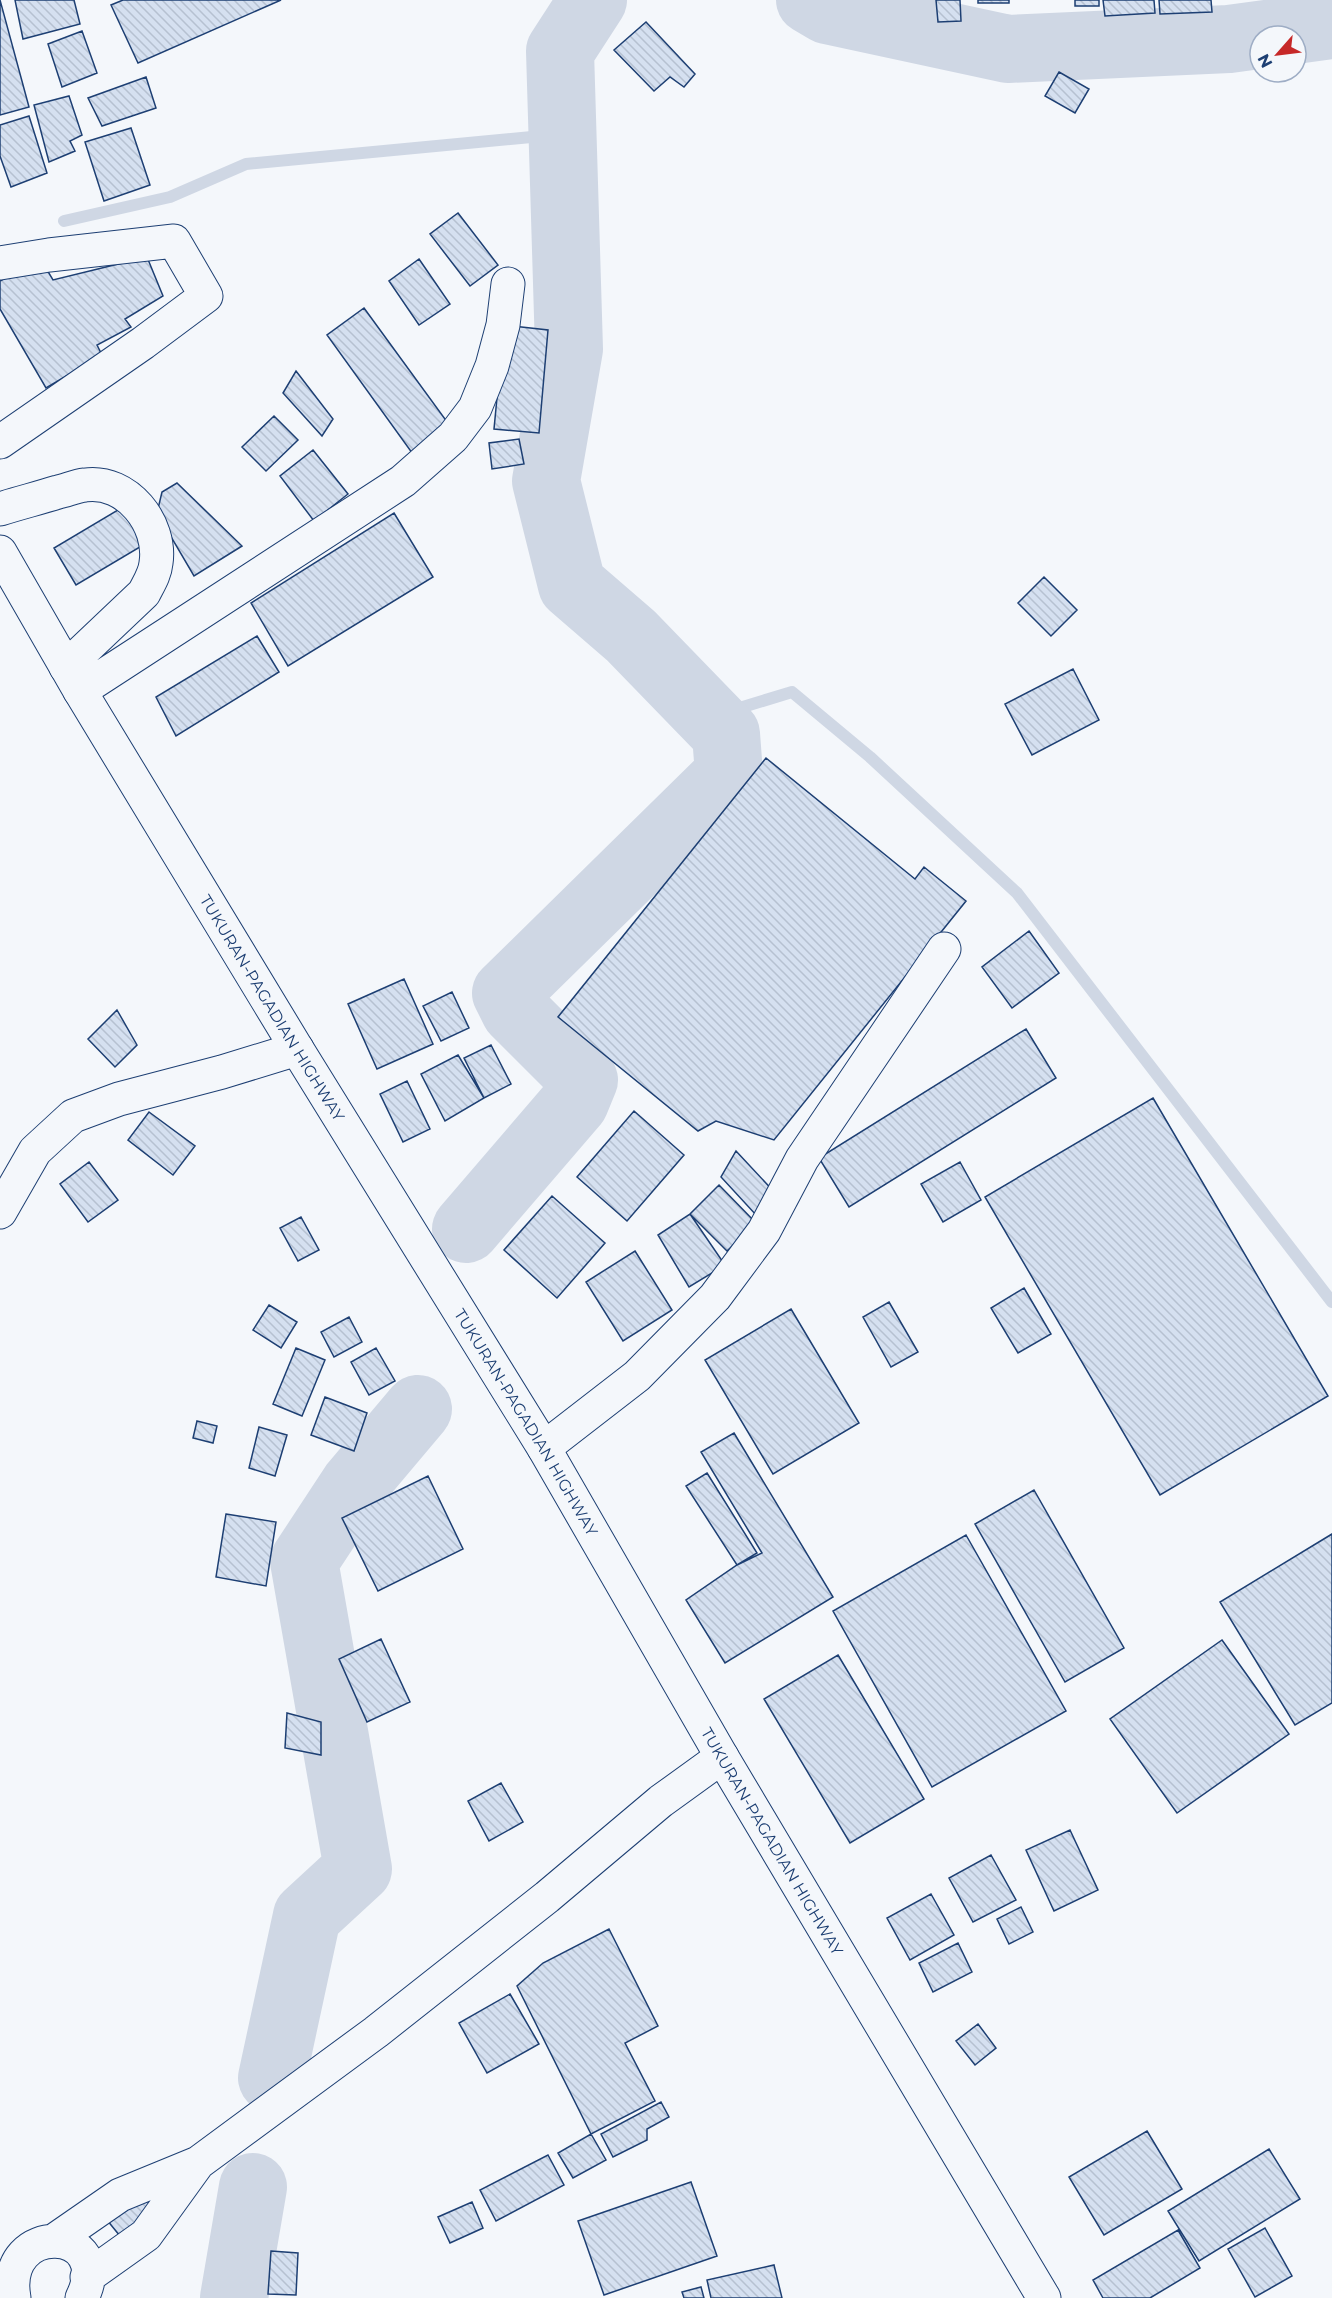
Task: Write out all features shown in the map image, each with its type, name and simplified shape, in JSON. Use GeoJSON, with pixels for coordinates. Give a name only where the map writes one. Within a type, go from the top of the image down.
{"type":"FeatureCollection","features":[{"type":"Feature","properties":{"kind":"main road"},"geometry":{"type":"LineString","coordinates":[[0,264],[49,255],[174,241],[206,296],[143,343],[0,442]]}},
{"type":"Feature","properties":{"kind":"main road"},"geometry":{"type":"LineString","coordinates":[[73,679],[403,481],[453,437],[475,408],[492,366],[503,325],[508,284]]}},
{"type":"Feature","properties":{"kind":"main road"},"geometry":{"type":"LineString","coordinates":[[0,509],[86,484],[103,486],[120,492],[135,502],[146,516],[153,531],[157,547],[152,579],[144,593],[73,679]]}},
{"type":"Feature","properties":{"kind":"main road","name":"TUKURAN-PAGADIAN HIGHWAY"},"geometry":{"type":"LineString","coordinates":[[0,552],[73,679],[297,1049],[544,1448],[723,1757],[1044,2298]]}},
{"type":"Feature","properties":{"kind":"main road"},"geometry":{"type":"LineString","coordinates":[[544,1448],[637,1376],[715,1297],[764,1231],[802,1159],[944,949]]}},
{"type":"Feature","properties":{"kind":"main road"},"geometry":{"type":"LineString","coordinates":[[0,1212],[35,1151],[73,1116],[119,1099],[222,1072],[297,1049]]}},
{"type":"Feature","properties":{"kind":"main road"},"geometry":{"type":"LineString","coordinates":[[55,2240],[120,2194],[198,2163],[376,2031],[547,1897],[662,1801],[723,1757]]}},
{"type":"Feature","properties":{"kind":"main road"},"geometry":{"type":"LineString","coordinates":[[84,2288],[146,2235],[198,2163]]}},
{"type":"Feature","properties":{"kind":"main road"},"geometry":{"type":"LineString","coordinates":[[8,2282],[13,2261],[20,2251],[42,2240],[55,2240],[68,2245],[78,2253],[84,2265],[84,2288]]}},
{"type":"Feature","properties":{"kind":"building"},"geometry":{"type":"Polygon","coordinates":[[[0,0],[29,107],[0,115],[0,0]]]}},
{"type":"Feature","properties":{"kind":"building"},"geometry":{"type":"Polygon","coordinates":[[[15,0],[74,0],[80,24],[23,39],[15,0]]]}},
{"type":"Feature","properties":{"kind":"building"},"geometry":{"type":"Polygon","coordinates":[[[123,0],[281,0],[138,63],[111,5],[123,0]]]}},
{"type":"Feature","properties":{"kind":"building"},"geometry":{"type":"Polygon","coordinates":[[[936,0],[960,0],[961,21],[938,22],[936,0]]]}},
{"type":"Feature","properties":{"kind":"building"},"geometry":{"type":"Polygon","coordinates":[[[978,0],[1009,0],[1009,3],[978,3],[978,0]]]}},
{"type":"Feature","properties":{"kind":"building"},"geometry":{"type":"Polygon","coordinates":[[[1075,0],[1099,0],[1099,6],[1075,6],[1075,0]]]}},
{"type":"Feature","properties":{"kind":"building"},"geometry":{"type":"Polygon","coordinates":[[[1103,0],[1154,0],[1155,13],[1105,16],[1103,0]]]}},
{"type":"Feature","properties":{"kind":"building"},"geometry":{"type":"Polygon","coordinates":[[[1159,0],[1211,0],[1212,12],[1160,14],[1159,0]]]}},
{"type":"Feature","properties":{"kind":"building"},"geometry":{"type":"Polygon","coordinates":[[[646,22],[695,74],[684,87],[670,77],[654,91],[614,50],[646,22]]]}},
{"type":"Feature","properties":{"kind":"building"},"geometry":{"type":"Polygon","coordinates":[[[82,31],[97,73],[62,87],[48,44],[82,31]]]}},
{"type":"Feature","properties":{"kind":"building"},"geometry":{"type":"Polygon","coordinates":[[[1059,72],[1089,89],[1075,113],[1045,96],[1059,72]]]}},
{"type":"Feature","properties":{"kind":"building"},"geometry":{"type":"Polygon","coordinates":[[[146,77],[156,108],[102,126],[88,98],[146,77]]]}},
{"type":"Feature","properties":{"kind":"building"},"geometry":{"type":"Polygon","coordinates":[[[69,96],[82,135],[70,141],[75,151],[49,162],[34,105],[69,96]]]}},
{"type":"Feature","properties":{"kind":"building"},"geometry":{"type":"Polygon","coordinates":[[[29,116],[47,173],[11,187],[0,156],[0,125],[29,116]]]}},
{"type":"Feature","properties":{"kind":"building"},"geometry":{"type":"Polygon","coordinates":[[[131,128],[150,185],[104,201],[85,142],[131,128]]]}},
{"type":"Feature","properties":{"kind":"building"},"geometry":{"type":"Polygon","coordinates":[[[458,213],[498,265],[470,286],[430,234],[458,213]]]}},
{"type":"Feature","properties":{"kind":"building"},"geometry":{"type":"Polygon","coordinates":[[[147,257],[163,296],[125,319],[131,327],[97,345],[102,355],[46,388],[0,309],[0,281],[40,258],[53,280],[147,257]]]}},
{"type":"Feature","properties":{"kind":"building"},"geometry":{"type":"Polygon","coordinates":[[[419,259],[450,304],[419,325],[389,281],[419,259]]]}},
{"type":"Feature","properties":{"kind":"building"},"geometry":{"type":"Polygon","coordinates":[[[364,308],[453,430],[415,457],[327,335],[364,308]]]}},
{"type":"Feature","properties":{"kind":"building"},"geometry":{"type":"Polygon","coordinates":[[[504,325],[548,330],[539,433],[494,429],[504,325]]]}},
{"type":"Feature","properties":{"kind":"building"},"geometry":{"type":"Polygon","coordinates":[[[296,371],[333,419],[322,436],[283,393],[296,371]]]}},
{"type":"Feature","properties":{"kind":"building"},"geometry":{"type":"Polygon","coordinates":[[[274,416],[298,440],[266,471],[242,447],[274,416]]]}},
{"type":"Feature","properties":{"kind":"building"},"geometry":{"type":"Polygon","coordinates":[[[519,439],[524,464],[492,469],[489,443],[519,439]]]}},
{"type":"Feature","properties":{"kind":"building"},"geometry":{"type":"Polygon","coordinates":[[[313,450],[348,494],[314,521],[280,476],[313,450]]]}},
{"type":"Feature","properties":{"kind":"building"},"geometry":{"type":"Polygon","coordinates":[[[177,483],[242,546],[194,576],[157,513],[162,492],[177,483]]]}},
{"type":"Feature","properties":{"kind":"building"},"geometry":{"type":"Polygon","coordinates":[[[123,507],[145,544],[76,585],[54,548],[123,507]]]}},
{"type":"Feature","properties":{"kind":"building"},"geometry":{"type":"Polygon","coordinates":[[[394,513],[433,577],[288,666],[251,603],[394,513]]]}},
{"type":"Feature","properties":{"kind":"building"},"geometry":{"type":"Polygon","coordinates":[[[1044,577],[1077,610],[1051,636],[1018,603],[1044,577]]]}},
{"type":"Feature","properties":{"kind":"building"},"geometry":{"type":"Polygon","coordinates":[[[257,636],[279,672],[176,736],[156,697],[257,636]]]}},
{"type":"Feature","properties":{"kind":"building"},"geometry":{"type":"Polygon","coordinates":[[[1073,669],[1099,720],[1032,755],[1005,704],[1073,669]]]}},
{"type":"Feature","properties":{"kind":"building"},"geometry":{"type":"Polygon","coordinates":[[[766,758],[915,879],[924,867],[966,901],[774,1140],[716,1121],[698,1131],[558,1017],[766,758]]]}},
{"type":"Feature","properties":{"kind":"building"},"geometry":{"type":"Polygon","coordinates":[[[1029,931],[1059,973],[1012,1008],[982,967],[1029,931]]]}},
{"type":"Feature","properties":{"kind":"building"},"geometry":{"type":"Polygon","coordinates":[[[404,979],[433,1044],[377,1069],[348,1004],[404,979]]]}},
{"type":"Feature","properties":{"kind":"building"},"geometry":{"type":"Polygon","coordinates":[[[452,992],[469,1028],[441,1041],[423,1006],[452,992]]]}},
{"type":"Feature","properties":{"kind":"building"},"geometry":{"type":"Polygon","coordinates":[[[117,1010],[137,1045],[115,1067],[88,1039],[117,1010]]]}},
{"type":"Feature","properties":{"kind":"building"},"geometry":{"type":"Polygon","coordinates":[[[1026,1029],[1056,1078],[849,1207],[819,1158],[1026,1029]]]}},
{"type":"Feature","properties":{"kind":"building"},"geometry":{"type":"Polygon","coordinates":[[[491,1045],[511,1084],[484,1098],[464,1058],[491,1045]]]}},
{"type":"Feature","properties":{"kind":"building"},"geometry":{"type":"Polygon","coordinates":[[[458,1055],[484,1098],[445,1121],[421,1074],[458,1055]]]}},
{"type":"Feature","properties":{"kind":"building"},"geometry":{"type":"Polygon","coordinates":[[[407,1081],[430,1129],[403,1142],[380,1094],[407,1081]]]}},
{"type":"Feature","properties":{"kind":"building"},"geometry":{"type":"Polygon","coordinates":[[[1153,1098],[1328,1396],[1160,1495],[985,1197],[1153,1098]]]}},
{"type":"Feature","properties":{"kind":"building"},"geometry":{"type":"Polygon","coordinates":[[[634,1111],[684,1155],[627,1221],[577,1177],[634,1111]]]}},
{"type":"Feature","properties":{"kind":"building"},"geometry":{"type":"Polygon","coordinates":[[[149,1112],[195,1146],[173,1175],[128,1140],[149,1112]]]}},
{"type":"Feature","properties":{"kind":"building"},"geometry":{"type":"Polygon","coordinates":[[[736,1151],[778,1196],[757,1216],[721,1177],[736,1151]]]}},
{"type":"Feature","properties":{"kind":"building"},"geometry":{"type":"Polygon","coordinates":[[[89,1162],[118,1200],[88,1222],[60,1184],[89,1162]]]}},
{"type":"Feature","properties":{"kind":"building"},"geometry":{"type":"Polygon","coordinates":[[[960,1162],[981,1200],[943,1222],[921,1184],[960,1162]]]}},
{"type":"Feature","properties":{"kind":"building"},"geometry":{"type":"Polygon","coordinates":[[[719,1185],[756,1223],[727,1251],[690,1214],[719,1185]]]}},
{"type":"Feature","properties":{"kind":"building"},"geometry":{"type":"Polygon","coordinates":[[[552,1196],[605,1243],[557,1298],[504,1250],[552,1196]]]}},
{"type":"Feature","properties":{"kind":"building"},"geometry":{"type":"Polygon","coordinates":[[[690,1214],[725,1265],[689,1287],[658,1235],[690,1214]]]}},
{"type":"Feature","properties":{"kind":"building"},"geometry":{"type":"Polygon","coordinates":[[[301,1217],[319,1250],[298,1261],[280,1228],[301,1217]]]}},
{"type":"Feature","properties":{"kind":"building"},"geometry":{"type":"Polygon","coordinates":[[[635,1251],[672,1310],[623,1341],[586,1282],[635,1251]]]}},
{"type":"Feature","properties":{"kind":"building"},"geometry":{"type":"Polygon","coordinates":[[[1024,1288],[1051,1334],[1018,1353],[991,1308],[1024,1288]]]}},
{"type":"Feature","properties":{"kind":"building"},"geometry":{"type":"Polygon","coordinates":[[[889,1302],[918,1352],[891,1367],[863,1317],[889,1302]]]}},
{"type":"Feature","properties":{"kind":"building"},"geometry":{"type":"Polygon","coordinates":[[[269,1305],[297,1322],[281,1348],[253,1330],[269,1305]]]}},
{"type":"Feature","properties":{"kind":"building"},"geometry":{"type":"Polygon","coordinates":[[[791,1309],[859,1423],[773,1474],[705,1360],[791,1309]]]}},
{"type":"Feature","properties":{"kind":"building"},"geometry":{"type":"Polygon","coordinates":[[[349,1317],[362,1342],[334,1357],[321,1332],[349,1317]]]}},
{"type":"Feature","properties":{"kind":"building"},"geometry":{"type":"Polygon","coordinates":[[[296,1348],[325,1360],[302,1416],[273,1404],[296,1348]]]}},
{"type":"Feature","properties":{"kind":"building"},"geometry":{"type":"Polygon","coordinates":[[[376,1348],[395,1381],[369,1395],[351,1362],[376,1348]]]}},
{"type":"Feature","properties":{"kind":"building"},"geometry":{"type":"Polygon","coordinates":[[[325,1397],[367,1413],[354,1451],[311,1435],[325,1397]]]}},
{"type":"Feature","properties":{"kind":"building"},"geometry":{"type":"Polygon","coordinates":[[[197,1421],[217,1426],[213,1443],[193,1438],[197,1421]]]}},
{"type":"Feature","properties":{"kind":"building"},"geometry":{"type":"Polygon","coordinates":[[[259,1427],[287,1435],[275,1476],[249,1468],[259,1427]]]}},
{"type":"Feature","properties":{"kind":"building"},"geometry":{"type":"Polygon","coordinates":[[[734,1433],[833,1597],[725,1663],[686,1600],[737,1565],[762,1553],[701,1452],[734,1433]]]}},
{"type":"Feature","properties":{"kind":"building"},"geometry":{"type":"Polygon","coordinates":[[[707,1473],[757,1553],[737,1565],[686,1486],[707,1473]]]}},
{"type":"Feature","properties":{"kind":"building"},"geometry":{"type":"Polygon","coordinates":[[[428,1476],[463,1549],[378,1591],[342,1518],[428,1476]]]}},
{"type":"Feature","properties":{"kind":"building"},"geometry":{"type":"Polygon","coordinates":[[[1034,1490],[1124,1648],[1065,1682],[975,1524],[1034,1490]]]}},
{"type":"Feature","properties":{"kind":"building"},"geometry":{"type":"Polygon","coordinates":[[[226,1514],[276,1522],[266,1586],[216,1577],[226,1514]]]}},
{"type":"Feature","properties":{"kind":"building"},"geometry":{"type":"Polygon","coordinates":[[[1332,1534],[1332,1703],[1295,1725],[1220,1602],[1332,1534]]]}},
{"type":"Feature","properties":{"kind":"building"},"geometry":{"type":"Polygon","coordinates":[[[966,1535],[1066,1711],[932,1787],[833,1611],[966,1535]]]}},
{"type":"Feature","properties":{"kind":"building"},"geometry":{"type":"Polygon","coordinates":[[[381,1639],[410,1702],[367,1722],[339,1659],[381,1639]]]}},
{"type":"Feature","properties":{"kind":"building"},"geometry":{"type":"Polygon","coordinates":[[[1222,1640],[1289,1734],[1177,1813],[1110,1719],[1222,1640]]]}},
{"type":"Feature","properties":{"kind":"building"},"geometry":{"type":"Polygon","coordinates":[[[838,1655],[924,1799],[850,1843],[764,1699],[838,1655]]]}},
{"type":"Feature","properties":{"kind":"building"},"geometry":{"type":"Polygon","coordinates":[[[287,1713],[321,1722],[321,1755],[285,1748],[287,1713]]]}},
{"type":"Feature","properties":{"kind":"building"},"geometry":{"type":"Polygon","coordinates":[[[501,1783],[523,1822],[489,1841],[468,1801],[501,1783]]]}},
{"type":"Feature","properties":{"kind":"building"},"geometry":{"type":"Polygon","coordinates":[[[1070,1830],[1098,1890],[1054,1911],[1026,1850],[1070,1830]]]}},
{"type":"Feature","properties":{"kind":"building"},"geometry":{"type":"Polygon","coordinates":[[[991,1855],[1016,1900],[973,1922],[949,1878],[991,1855]]]}},
{"type":"Feature","properties":{"kind":"building"},"geometry":{"type":"Polygon","coordinates":[[[931,1894],[954,1935],[910,1960],[887,1918],[931,1894]]]}},
{"type":"Feature","properties":{"kind":"building"},"geometry":{"type":"Polygon","coordinates":[[[1021,1907],[1033,1932],[1009,1944],[997,1919],[1021,1907]]]}},
{"type":"Feature","properties":{"kind":"building"},"geometry":{"type":"Polygon","coordinates":[[[609,1929],[658,2026],[625,2043],[655,2101],[591,2134],[517,1986],[543,1963],[609,1929]]]}},
{"type":"Feature","properties":{"kind":"building"},"geometry":{"type":"Polygon","coordinates":[[[958,1943],[972,1972],[933,1992],[919,1963],[958,1943]]]}},
{"type":"Feature","properties":{"kind":"building"},"geometry":{"type":"Polygon","coordinates":[[[510,1994],[539,2044],[487,2073],[459,2023],[510,1994]]]}},
{"type":"Feature","properties":{"kind":"building"},"geometry":{"type":"Polygon","coordinates":[[[978,2024],[996,2048],[975,2065],[956,2041],[978,2024]]]}},
{"type":"Feature","properties":{"kind":"building"},"geometry":{"type":"Polygon","coordinates":[[[661,2102],[669,2117],[647,2129],[647,2140],[613,2157],[601,2134],[661,2102]]]}},
{"type":"Feature","properties":{"kind":"building"},"geometry":{"type":"Polygon","coordinates":[[[1147,2131],[1182,2189],[1104,2235],[1069,2177],[1147,2131]]]}},
{"type":"Feature","properties":{"kind":"building"},"geometry":{"type":"Polygon","coordinates":[[[591,2134],[606,2160],[573,2178],[558,2153],[591,2134]]]}},
{"type":"Feature","properties":{"kind":"building"},"geometry":{"type":"Polygon","coordinates":[[[1269,2149],[1300,2199],[1199,2261],[1168,2211],[1269,2149]]]}},
{"type":"Feature","properties":{"kind":"building"},"geometry":{"type":"Polygon","coordinates":[[[548,2155],[564,2185],[496,2221],[480,2190],[548,2155]]]}},
{"type":"Feature","properties":{"kind":"building"},"geometry":{"type":"Polygon","coordinates":[[[691,2182],[717,2256],[604,2295],[578,2221],[691,2182]]]}},
{"type":"Feature","properties":{"kind":"building"},"geometry":{"type":"Polygon","coordinates":[[[140,2191],[158,2211],[124,2241],[107,2220],[140,2191]]]}},
{"type":"Feature","properties":{"kind":"building"},"geometry":{"type":"Polygon","coordinates":[[[472,2202],[483,2228],[450,2243],[438,2217],[472,2202]]]}},
{"type":"Feature","properties":{"kind":"building"},"geometry":{"type":"Polygon","coordinates":[[[1265,2228],[1292,2276],[1255,2297],[1228,2249],[1265,2228]]]}},
{"type":"Feature","properties":{"kind":"building"},"geometry":{"type":"Polygon","coordinates":[[[1178,2230],[1200,2268],[1150,2298],[1103,2298],[1093,2280],[1178,2230]]]}},
{"type":"Feature","properties":{"kind":"building"},"geometry":{"type":"Polygon","coordinates":[[[271,2251],[298,2253],[296,2295],[268,2294],[271,2251]]]}},
{"type":"Feature","properties":{"kind":"building"},"geometry":{"type":"Polygon","coordinates":[[[774,2265],[782,2298],[711,2298],[707,2280],[774,2265]]]}},
{"type":"Feature","properties":{"kind":"building"},"geometry":{"type":"Polygon","coordinates":[[[701,2287],[704,2298],[684,2298],[682,2292],[701,2287]]]}},
{"type":"Feature","properties":{"kind":"waterway"},"geometry":{"type":"LineString","coordinates":[[466,1229],[575,1102],[584,1080],[515,1011],[506,993],[729,774],[726,734],[631,636],[572,585],[546,481],[569,349],[560,51],[593,0]]}},
{"type":"Feature","properties":{"kind":"waterway"},"geometry":{"type":"LineString","coordinates":[[810,0],[827,10],[1008,49],[1229,39],[1332,25]]}},
{"type":"Feature","properties":{"kind":"waterway"},"geometry":{"type":"LineString","coordinates":[[64,221],[170,197],[246,164],[563,134]]}},
{"type":"Feature","properties":{"kind":"waterway"},"geometry":{"type":"LineString","coordinates":[[710,717],[792,692],[870,757],[1017,893],[1332,1302]]}},
{"type":"Feature","properties":{"kind":"waterway"},"geometry":{"type":"LineString","coordinates":[[272,2078],[307,1916],[358,1869],[304,1561],[354,1485],[418,1409]]}},
{"type":"Feature","properties":{"kind":"waterway"},"geometry":{"type":"LineString","coordinates":[[234,2298],[253,2187]]}}]}
